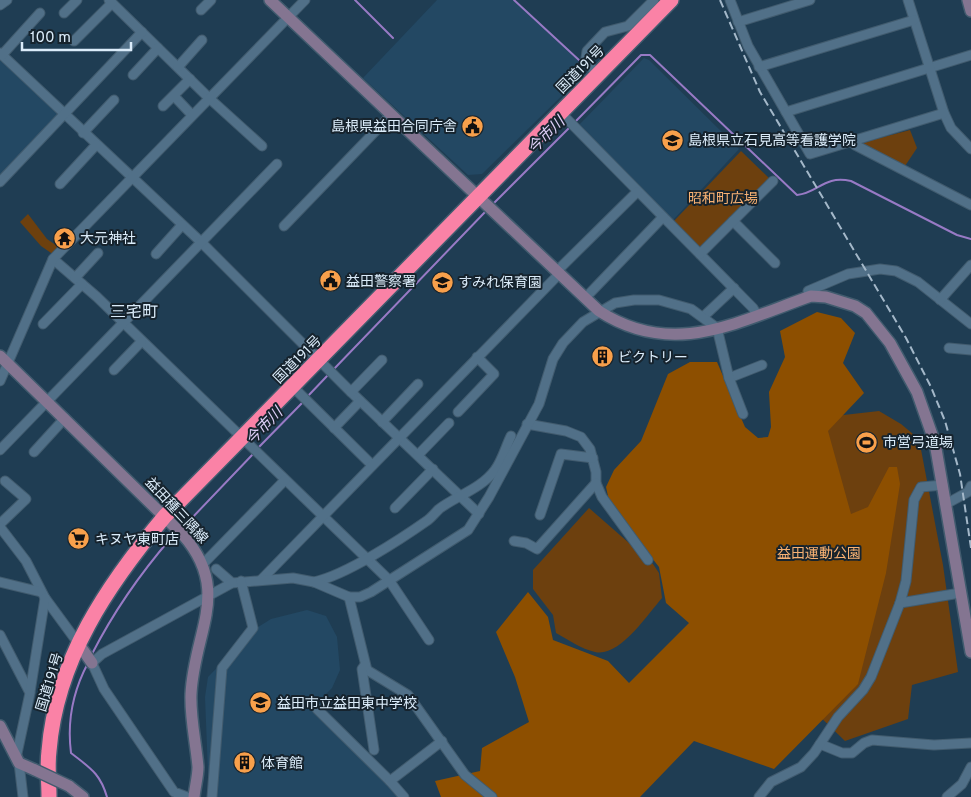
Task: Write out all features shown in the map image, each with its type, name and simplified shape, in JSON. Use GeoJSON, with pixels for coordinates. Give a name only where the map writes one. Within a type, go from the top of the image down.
{"type":"FeatureCollection","features":[{"type":"Feature","properties":{"kind":"highway","name":"国道191号"},"geometry":{"type":"LineString","coordinates":[[49,797],[48,751],[66,671],[78,643],[123,567],[165,516],[671,0]]}},
{"type":"Feature","properties":{"kind":"street"},"geometry":{"type":"LineString","coordinates":[[0,5],[7,0]]}},
{"type":"Feature","properties":{"kind":"street"},"geometry":{"type":"LineString","coordinates":[[64,13],[77,0]]}},
{"type":"Feature","properties":{"kind":"street"},"geometry":{"type":"LineString","coordinates":[[201,10],[211,0]]}},
{"type":"Feature","properties":{"kind":"street"},"geometry":{"type":"LineString","coordinates":[[270,0],[478,198],[561,269],[599,311],[618,323],[648,333],[670,336],[696,334],[811,296],[855,306],[866,313],[885,337],[917,392],[935,443],[971,652]]}},
{"type":"Feature","properties":{"kind":"street"},"geometry":{"type":"LineString","coordinates":[[0,381],[4,360],[53,259],[305,0]]}},
{"type":"Feature","properties":{"kind":"street"},"geometry":{"type":"LineString","coordinates":[[598,74],[589,65],[586,58],[588,51],[605,32],[628,26],[654,0]]}},
{"type":"Feature","properties":{"kind":"street"},"geometry":{"type":"LineString","coordinates":[[730,0],[748,46],[810,154],[944,113]]}},
{"type":"Feature","properties":{"kind":"street"},"geometry":{"type":"LineString","coordinates":[[738,22],[810,0]]}},
{"type":"Feature","properties":{"kind":"street"},"geometry":{"type":"LineString","coordinates":[[908,0],[944,113],[951,128],[971,148]]}},
{"type":"Feature","properties":{"kind":"street"},"geometry":{"type":"LineString","coordinates":[[968,0],[971,11]]}},
{"type":"Feature","properties":{"kind":"street"},"geometry":{"type":"LineString","coordinates":[[74,41],[110,2],[209,98],[262,146]]}},
{"type":"Feature","properties":{"kind":"street"},"geometry":{"type":"LineString","coordinates":[[40,13],[1,54],[201,242],[360,401],[479,514]]}},
{"type":"Feature","properties":{"kind":"street"},"geometry":{"type":"LineString","coordinates":[[759,67],[914,20]]}},
{"type":"Feature","properties":{"kind":"street"},"geometry":{"type":"LineString","coordinates":[[0,182],[142,32]]}},
{"type":"Feature","properties":{"kind":"street"},"geometry":{"type":"LineString","coordinates":[[178,68],[202,40]]}},
{"type":"Feature","properties":{"kind":"street"},"geometry":{"type":"LineString","coordinates":[[134,74],[158,48]]}},
{"type":"Feature","properties":{"kind":"street"},"geometry":{"type":"LineString","coordinates":[[786,112],[971,56]]}},
{"type":"Feature","properties":{"kind":"street"},"geometry":{"type":"LineString","coordinates":[[163,106],[190,79]]}},
{"type":"Feature","properties":{"kind":"street"},"geometry":{"type":"LineString","coordinates":[[174,96],[192,115]]}},
{"type":"Feature","properties":{"kind":"street"},"geometry":{"type":"LineString","coordinates":[[83,133],[114,100]]}},
{"type":"Feature","properties":{"kind":"street"},"geometry":{"type":"LineString","coordinates":[[560,112],[604,154],[637,192],[734,288],[757,315]]}},
{"type":"Feature","properties":{"kind":"street"},"geometry":{"type":"LineString","coordinates":[[284,226],[391,115]]}},
{"type":"Feature","properties":{"kind":"street"},"geometry":{"type":"LineString","coordinates":[[853,141],[855,145],[971,205]]}},
{"type":"Feature","properties":{"kind":"street"},"geometry":{"type":"LineString","coordinates":[[60,184],[96,145]]}},
{"type":"Feature","properties":{"kind":"street"},"geometry":{"type":"LineString","coordinates":[[0,450],[277,164]]}},
{"type":"Feature","properties":{"kind":"street"},"geometry":{"type":"LineString","coordinates":[[700,254],[773,181]]}},
{"type":"Feature","properties":{"kind":"street"},"geometry":{"type":"LineString","coordinates":[[261,580],[637,192]]}},
{"type":"Feature","properties":{"kind":"street"},"geometry":{"type":"LineString","coordinates":[[590,293],[663,217]]}},
{"type":"Feature","properties":{"kind":"street"},"geometry":{"type":"LineString","coordinates":[[733,221],[775,263]]}},
{"type":"Feature","properties":{"kind":"street"},"geometry":{"type":"LineString","coordinates":[[156,254],[182,225]]}},
{"type":"Feature","properties":{"kind":"street"},"geometry":{"type":"LineString","coordinates":[[43,324],[98,253]]}},
{"type":"Feature","properties":{"kind":"street"},"geometry":{"type":"LineString","coordinates":[[53,259],[389,580],[429,640]]}},
{"type":"Feature","properties":{"kind":"street"},"geometry":{"type":"LineString","coordinates":[[940,300],[971,265]]}},
{"type":"Feature","properties":{"kind":"street"},"geometry":{"type":"LineString","coordinates":[[811,296],[808,292],[825,283],[848,274],[880,269],[905,275],[971,324]]}},
{"type":"Feature","properties":{"kind":"street"},"geometry":{"type":"LineString","coordinates":[[703,317],[734,288]]}},
{"type":"Feature","properties":{"kind":"street"},"geometry":{"type":"LineString","coordinates":[[92,663],[102,654],[237,582],[293,578],[314,582],[349,597],[366,594],[468,530],[479,514],[539,404],[553,358],[572,334],[599,311],[625,302],[659,300],[691,309],[703,317],[716,328],[729,378],[743,414]]}},
{"type":"Feature","properties":{"kind":"street"},"geometry":{"type":"LineString","coordinates":[[114,370],[141,342]]}},
{"type":"Feature","properties":{"kind":"street"},"geometry":{"type":"LineString","coordinates":[[949,348],[971,350]]}},
{"type":"Feature","properties":{"kind":"street"},"geometry":{"type":"LineString","coordinates":[[458,412],[494,374],[477,357]]}},
{"type":"Feature","properties":{"kind":"street","name":"益田種三隅線"},"geometry":{"type":"LineString","coordinates":[[4,360],[165,516],[196,549],[203,564],[209,597],[194,663],[191,696],[198,769],[194,797]]}},
{"type":"Feature","properties":{"kind":"street"},"geometry":{"type":"LineString","coordinates":[[351,392],[382,360]]}},
{"type":"Feature","properties":{"kind":"street"},"geometry":{"type":"LineString","coordinates":[[729,378],[762,364]]}},
{"type":"Feature","properties":{"kind":"street"},"geometry":{"type":"LineString","coordinates":[[382,422],[418,384]]}},
{"type":"Feature","properties":{"kind":"street"},"geometry":{"type":"LineString","coordinates":[[292,386],[372,465]]}},
{"type":"Feature","properties":{"kind":"street"},"geometry":{"type":"LineString","coordinates":[[334,428],[360,401]]}},
{"type":"Feature","properties":{"kind":"street"},"geometry":{"type":"LineString","coordinates":[[34,452],[65,418]]}},
{"type":"Feature","properties":{"kind":"street"},"geometry":{"type":"LineString","coordinates":[[418,455],[449,423]]}},
{"type":"Feature","properties":{"kind":"street"},"geometry":{"type":"LineString","coordinates":[[527,424],[566,431],[581,437],[590,449],[596,483],[602,496],[648,560]]}},
{"type":"Feature","properties":{"kind":"street"},"geometry":{"type":"LineString","coordinates":[[314,582],[328,579],[400,540],[412,529],[429,520],[438,510],[476,487],[495,470],[511,436]]}},
{"type":"Feature","properties":{"kind":"street"},"geometry":{"type":"LineString","coordinates":[[540,515],[561,454],[593,458]]}},
{"type":"Feature","properties":{"kind":"street"},"geometry":{"type":"LineString","coordinates":[[395,508],[433,469]]}},
{"type":"Feature","properties":{"kind":"street"},"geometry":{"type":"LineString","coordinates":[[203,564],[285,480]]}},
{"type":"Feature","properties":{"kind":"street"},"geometry":{"type":"LineString","coordinates":[[5,482],[26,499],[0,525],[26,561],[43,595],[92,663],[104,689],[174,792],[187,797]]}},
{"type":"Feature","properties":{"kind":"street"},"geometry":{"type":"LineString","coordinates":[[514,541],[526,543],[537,548],[596,483]]}},
{"type":"Feature","properties":{"kind":"street"},"geometry":{"type":"LineString","coordinates":[[759,797],[771,782],[801,767],[820,744],[838,717],[863,690],[871,677],[900,602],[906,581],[914,500],[917,492],[921,487],[943,485]]}},
{"type":"Feature","properties":{"kind":"street"},"geometry":{"type":"LineString","coordinates":[[946,504],[968,492],[971,486]]}},
{"type":"Feature","properties":{"kind":"street"},"geometry":{"type":"LineString","coordinates":[[212,797],[222,668],[253,628],[237,582],[216,569]]}},
{"type":"Feature","properties":{"kind":"street"},"geometry":{"type":"LineString","coordinates":[[0,582],[43,595]]}},
{"type":"Feature","properties":{"kind":"street"},"geometry":{"type":"LineString","coordinates":[[900,602],[960,593]]}},
{"type":"Feature","properties":{"kind":"street"},"geometry":{"type":"LineString","coordinates":[[17,761],[30,692],[43,595]]}},
{"type":"Feature","properties":{"kind":"street"},"geometry":{"type":"LineString","coordinates":[[349,597],[367,670],[408,695],[465,775],[492,797]]}},
{"type":"Feature","properties":{"kind":"street"},"geometry":{"type":"LineString","coordinates":[[0,635],[30,692]]}},
{"type":"Feature","properties":{"kind":"street"},"geometry":{"type":"LineString","coordinates":[[365,664],[362,669],[374,750]]}},
{"type":"Feature","properties":{"kind":"street"},"geometry":{"type":"LineString","coordinates":[[317,708],[404,797]]}},
{"type":"Feature","properties":{"kind":"street"},"geometry":{"type":"LineString","coordinates":[[0,726],[17,761],[23,797]]}},
{"type":"Feature","properties":{"kind":"street"},"geometry":{"type":"LineString","coordinates":[[820,744],[842,753],[852,754],[864,743],[872,740],[934,745],[971,743]]}},
{"type":"Feature","properties":{"kind":"street"},"geometry":{"type":"LineString","coordinates":[[390,781],[442,741]]}},
{"type":"Feature","properties":{"kind":"street"},"geometry":{"type":"LineString","coordinates":[[17,761],[68,786],[83,797]]}},
{"type":"Feature","properties":{"kind":"street"},"geometry":{"type":"LineString","coordinates":[[947,797],[962,784],[971,767]]}},
{"type":"Feature","properties":{"kind":"shaded area","name":"島根県益田合同庁舎"},"geometry":{"type":"Polygon","coordinates":[[[437,0],[513,0],[581,63],[582,76],[482,174],[468,175],[363,78],[437,0]]]}},
{"type":"Feature","properties":{"kind":"shaded area"},"geometry":{"type":"Polygon","coordinates":[[[644,58],[649,60],[739,149],[673,220],[623,174],[606,152],[579,125],[644,58]]]}},
{"type":"Feature","properties":{"kind":"shaded area"},"geometry":{"type":"Polygon","coordinates":[[[0,59],[59,115],[0,178],[0,59]]]}},
{"type":"Feature","properties":{"kind":"shaded area","name":"益田市立益田東中学校"},"geometry":{"type":"Polygon","coordinates":[[[307,610],[326,616],[337,637],[340,670],[332,688],[311,709],[400,797],[209,797],[205,697],[208,677],[255,629],[271,619],[307,610]]]}},
{"type":"Feature","properties":{"kind":"green space"},"geometry":{"type":"Polygon","coordinates":[[[910,130],[917,148],[905,166],[861,143],[910,130]]]}},
{"type":"Feature","properties":{"kind":"green space","name":"昭和町広場"},"geometry":{"type":"Polygon","coordinates":[[[741,151],[770,179],[702,249],[673,222],[741,151]]]}},
{"type":"Feature","properties":{"kind":"green space"},"geometry":{"type":"Polygon","coordinates":[[[28,214],[47,239],[60,248],[54,255],[41,246],[20,222],[28,214]]]}},
{"type":"Feature","properties":{"kind":"green space"},"geometry":{"type":"Polygon","coordinates":[[[817,312],[841,318],[855,333],[843,363],[864,393],[828,431],[851,514],[868,507],[889,467],[897,467],[900,484],[886,573],[858,684],[774,769],[694,741],[640,797],[441,797],[435,781],[480,771],[482,748],[529,722],[515,677],[496,632],[528,592],[548,617],[553,640],[608,661],[629,683],[689,623],[666,603],[659,567],[610,505],[606,487],[614,470],[641,441],[668,374],[690,362],[717,362],[745,427],[758,438],[768,437],[771,427],[769,392],[785,357],[780,331],[817,312]]]}},
{"type":"Feature","properties":{"kind":"green space","name":"益田運動公園"},"geometry":{"type":"Polygon","coordinates":[[[879,411],[901,424],[919,439],[943,565],[958,672],[912,685],[908,719],[845,741],[684,585],[741,443],[779,442],[826,417],[879,411]]]}},
{"type":"Feature","properties":{"kind":"green space"},"geometry":{"type":"Polygon","coordinates":[[[589,508],[653,564],[659,573],[662,598],[641,624],[623,642],[604,652],[585,649],[556,633],[553,615],[533,589],[533,570],[589,508]]]}},
{"type":"Feature","properties":{"kind":"waterway"},"geometry":{"type":"LineString","coordinates":[[355,0],[393,38]]}},
{"type":"Feature","properties":{"kind":"waterway"},"geometry":{"type":"LineString","coordinates":[[514,0],[580,61]]}},
{"type":"Feature","properties":{"kind":"waterway","name":"今市川"},"geometry":{"type":"LineString","coordinates":[[574,123],[641,55],[650,55],[797,195],[804,194],[834,180],[851,181],[957,235],[971,239]]}},
{"type":"Feature","properties":{"kind":"waterway","name":"今市川"},"geometry":{"type":"LineString","coordinates":[[493,204],[571,126]]}},
{"type":"Feature","properties":{"kind":"waterway","name":"今市川"},"geometry":{"type":"LineString","coordinates":[[333,370],[486,211]]}},
{"type":"Feature","properties":{"kind":"waterway","name":"今市川"},"geometry":{"type":"LineString","coordinates":[[307,397],[328,375]]}},
{"type":"Feature","properties":{"kind":"waterway","name":"今市川"},"geometry":{"type":"LineString","coordinates":[[257,449],[304,401]]}},
{"type":"Feature","properties":{"kind":"waterway","name":"今市川"},"geometry":{"type":"LineString","coordinates":[[190,520],[254,453]]}},
{"type":"Feature","properties":{"kind":"waterway","name":"今市川"},"geometry":{"type":"LineString","coordinates":[[92,654],[128,594],[171,538]]}},
{"type":"Feature","properties":{"kind":"waterway","name":"今市川"},"geometry":{"type":"LineString","coordinates":[[88,663],[78,685],[72,707],[71,753],[98,776],[107,797]]}},
{"type":"Feature","properties":{"kind":"railway"},"geometry":{"type":"LineString","coordinates":[[720,0],[760,92],[906,338],[931,387],[945,421],[960,474],[971,548]]}},
{"type":"Feature","properties":{"kind":"place","name":"島根県益田合同庁舎"},"geometry":{"type":"Point","coordinates":[473,126]}},
{"type":"Feature","properties":{"kind":"place","name":"島根県立石見高等看護学院"},"geometry":{"type":"Point","coordinates":[672,140]}},
{"type":"Feature","properties":{"kind":"place","name":"大元神社"},"geometry":{"type":"Point","coordinates":[64,238]}},
{"type":"Feature","properties":{"kind":"place","name":"益田警察署"},"geometry":{"type":"Point","coordinates":[330,281]}},
{"type":"Feature","properties":{"kind":"place","name":"すみれ保育園"},"geometry":{"type":"Point","coordinates":[442,282]}},
{"type":"Feature","properties":{"kind":"place","name":"ビクトリー"},"geometry":{"type":"Point","coordinates":[602,357]}},
{"type":"Feature","properties":{"kind":"place","name":"市営弓道場"},"geometry":{"type":"Point","coordinates":[867,442]}},
{"type":"Feature","properties":{"kind":"place","name":"キヌヤ東町店"},"geometry":{"type":"Point","coordinates":[79,539]}},
{"type":"Feature","properties":{"kind":"place","name":"益田市立益田東中学校"},"geometry":{"type":"Point","coordinates":[261,703]}},
{"type":"Feature","properties":{"kind":"place","name":"体育館"},"geometry":{"type":"Point","coordinates":[245,763]}},
{"type":"Feature","properties":{"kind":"district","name":"三宅町"},"geometry":{"type":"Point","coordinates":[134,311]}}]}
